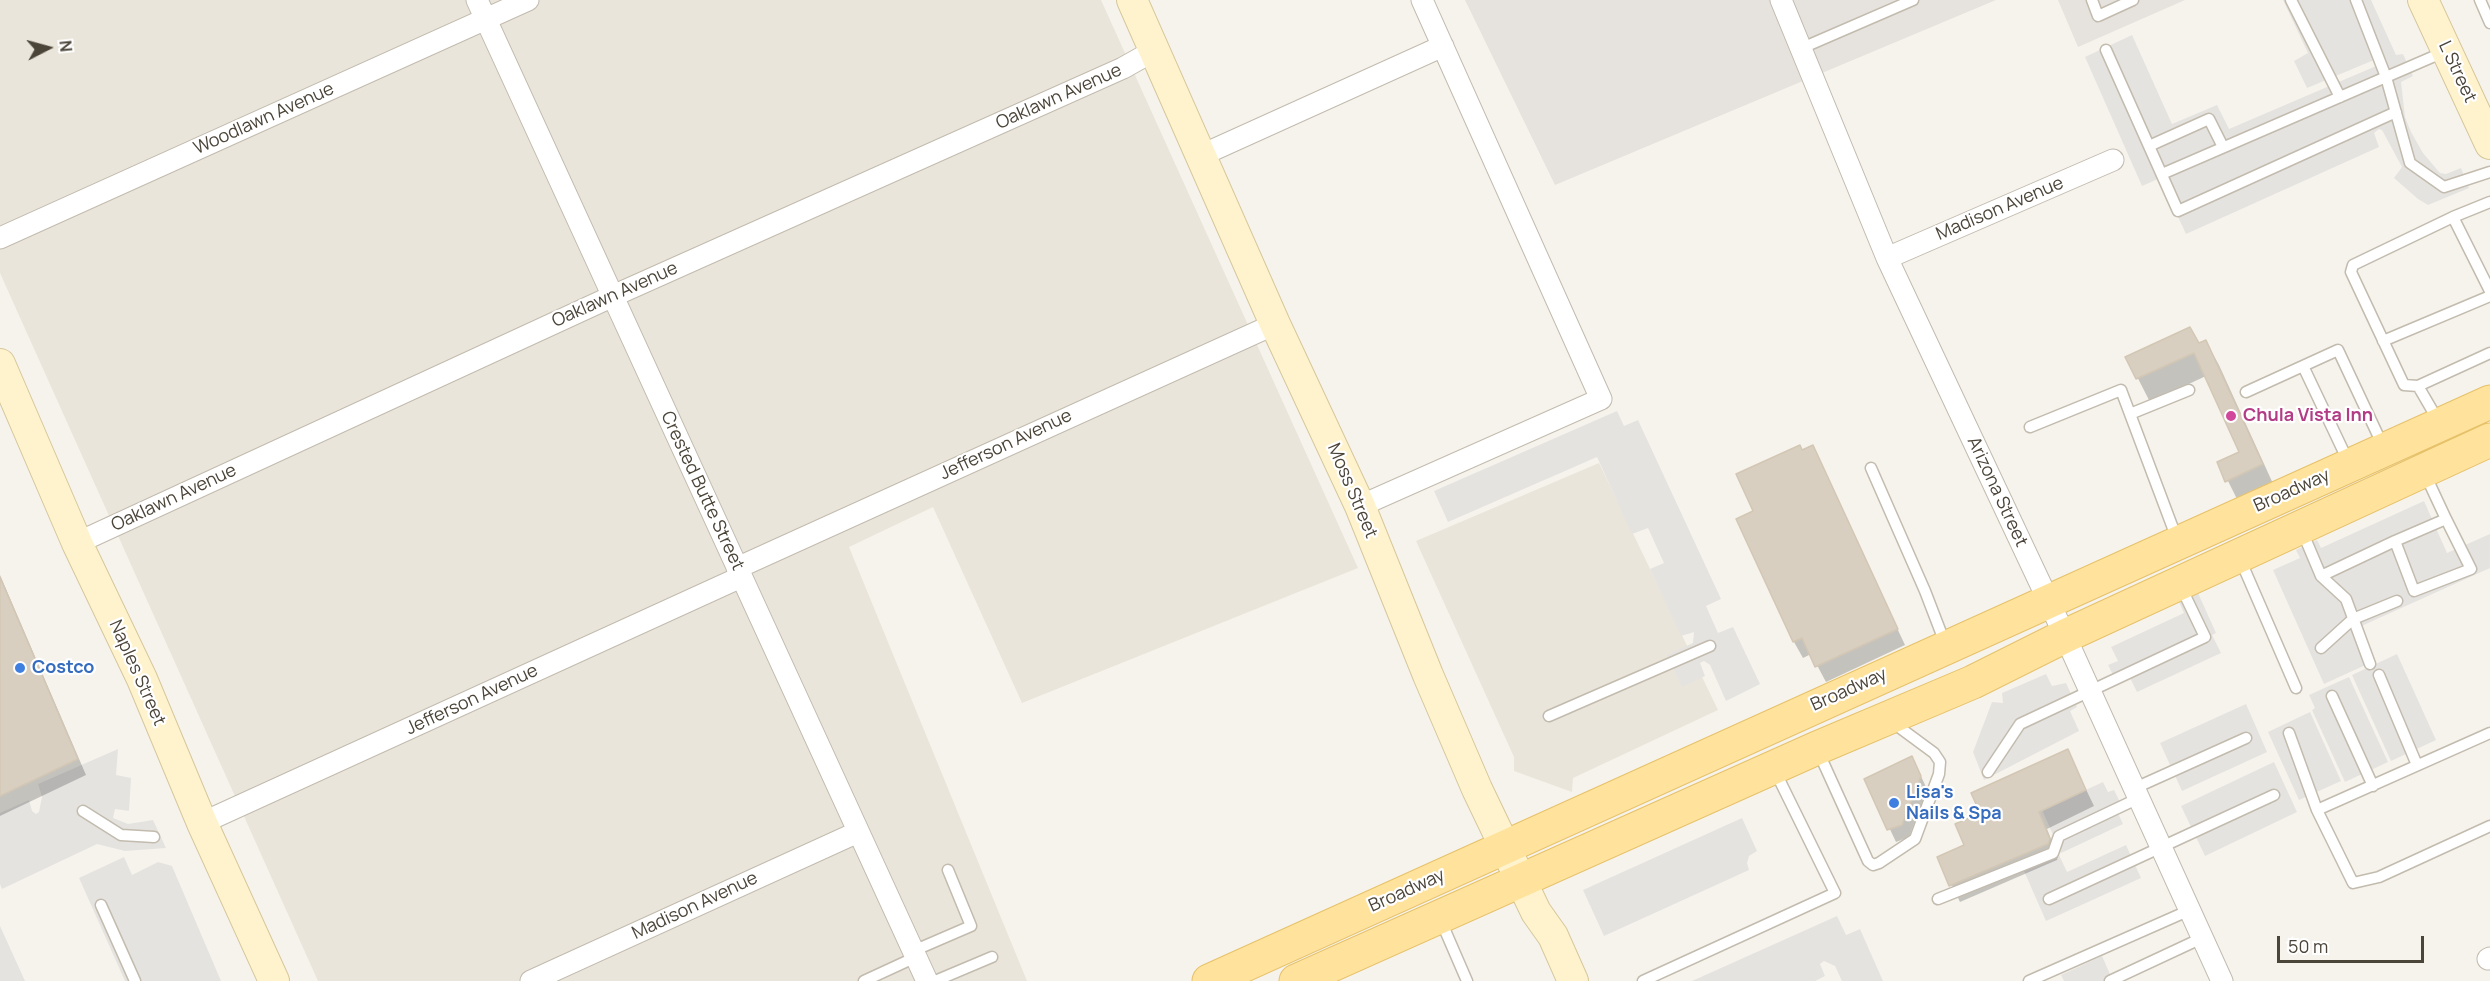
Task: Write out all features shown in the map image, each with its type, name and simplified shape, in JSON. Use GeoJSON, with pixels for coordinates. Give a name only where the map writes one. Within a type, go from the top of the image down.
{"type":"FeatureCollection","features":[{"type":"Feature","properties":{"kind":"main road","name":"Broadway"},"geometry":{"type":"LineString","coordinates":[[1209,981],[2490,402]]}},
{"type":"Feature","properties":{"kind":"main road","name":"Broadway"},"geometry":{"type":"LineString","coordinates":[[1296,981],[1338,968],[1439,916],[1521,879],[1816,748],[1973,682],[2065,636],[2490,440]]}},
{"type":"Feature","properties":{"kind":"street","name":"Crested Butte Street"},"geometry":{"type":"LineString","coordinates":[[477,0],[927,981]]}},
{"type":"Feature","properties":{"kind":"street","name":"Woodlawn Avenue"},"geometry":{"type":"LineString","coordinates":[[0,238],[528,0]]}},
{"type":"Feature","properties":{"kind":"street","name":"Moss Street"},"geometry":{"type":"LineString","coordinates":[[1132,0],[1275,324],[1360,506],[1477,789],[1536,912],[1553,936],[1574,981]]}},
{"type":"Feature","properties":{"kind":"street"},"geometry":{"type":"LineString","coordinates":[[1360,506],[1601,399],[1422,0]]}},
{"type":"Feature","properties":{"kind":"street","name":"Arizona Street"},"geometry":{"type":"LineString","coordinates":[[1780,0],[1802,48],[1887,258],[2049,600],[2222,981]]}},
{"type":"Feature","properties":{"kind":"street","name":"L Street"},"geometry":{"type":"LineString","coordinates":[[2423,0],[2490,144]]}},
{"type":"Feature","properties":{"kind":"street"},"geometry":{"type":"LineString","coordinates":[[1202,155],[1443,46]]}},
{"type":"Feature","properties":{"kind":"street","name":"Oaklawn Avenue"},"geometry":{"type":"LineString","coordinates":[[77,543],[613,296],[1123,69],[1155,50]]}},
{"type":"Feature","properties":{"kind":"street","name":"Madison Avenue"},"geometry":{"type":"LineString","coordinates":[[1887,258],[2113,160]]}},
{"type":"Feature","properties":{"kind":"street","name":"Jefferson Avenue"},"geometry":{"type":"LineString","coordinates":[[202,823],[1275,324]]}},
{"type":"Feature","properties":{"kind":"street","name":"Naples Street"},"geometry":{"type":"LineString","coordinates":[[0,364],[77,543],[142,679],[202,823],[274,981]]}},
{"type":"Feature","properties":{"kind":"street","name":"Madison Avenue"},"geometry":{"type":"LineString","coordinates":[[531,981],[858,832]]}},
{"type":"Feature","properties":{"kind":"lane"},"geometry":{"type":"LineString","coordinates":[[1802,48],[1913,0]]}},
{"type":"Feature","properties":{"kind":"lane"},"geometry":{"type":"LineString","coordinates":[[2092,0],[2098,16],[2133,0]]}},
{"type":"Feature","properties":{"kind":"lane"},"geometry":{"type":"LineString","coordinates":[[2291,0],[2340,96]]}},
{"type":"Feature","properties":{"kind":"lane"},"geometry":{"type":"LineString","coordinates":[[2356,0],[2386,77],[2410,163],[2444,187],[2490,172]]}},
{"type":"Feature","properties":{"kind":"lane"},"geometry":{"type":"LineString","coordinates":[[2480,0],[2490,23]]}},
{"type":"Feature","properties":{"kind":"lane"},"geometry":{"type":"LineString","coordinates":[[2106,50],[2178,211],[2396,112]]}},
{"type":"Feature","properties":{"kind":"lane"},"geometry":{"type":"LineString","coordinates":[[2162,174],[2447,51]]}},
{"type":"Feature","properties":{"kind":"lane"},"geometry":{"type":"LineString","coordinates":[[2149,146],[2209,119],[2223,147]]}},
{"type":"Feature","properties":{"kind":"lane"},"geometry":{"type":"LineString","coordinates":[[2490,202],[2353,265],[2351,272],[2404,385],[2418,386],[2490,352]]}},
{"type":"Feature","properties":{"kind":"lane"},"geometry":{"type":"LineString","coordinates":[[2453,218],[2490,291]]}},
{"type":"Feature","properties":{"kind":"lane"},"geometry":{"type":"LineString","coordinates":[[2383,341],[2490,296]]}},
{"type":"Feature","properties":{"kind":"lane"},"geometry":{"type":"LineString","coordinates":[[2246,392],[2338,350],[2384,449]]}},
{"type":"Feature","properties":{"kind":"lane"},"geometry":{"type":"LineString","coordinates":[[2303,366],[2349,465]]}},
{"type":"Feature","properties":{"kind":"lane"},"geometry":{"type":"LineString","coordinates":[[2418,386],[2440,424]]}},
{"type":"Feature","properties":{"kind":"lane"},"geometry":{"type":"LineString","coordinates":[[2030,427],[2121,390],[2178,542]]}},
{"type":"Feature","properties":{"kind":"lane"},"geometry":{"type":"LineString","coordinates":[[2130,414],[2190,390]]}},
{"type":"Feature","properties":{"kind":"lane"},"geometry":{"type":"LineString","coordinates":[[1870,468],[1947,646]]}},
{"type":"Feature","properties":{"kind":"lane"},"geometry":{"type":"LineString","coordinates":[[2395,541],[2414,591],[2471,569],[2423,471]]}},
{"type":"Feature","properties":{"kind":"lane"},"geometry":{"type":"LineString","coordinates":[[2321,576],[2446,519]]}},
{"type":"Feature","properties":{"kind":"lane"},"geometry":{"type":"LineString","coordinates":[[2301,528],[2321,576],[2346,599],[2370,664]]}},
{"type":"Feature","properties":{"kind":"lane"},"geometry":{"type":"LineString","coordinates":[[2238,556],[2296,688]]}},
{"type":"Feature","properties":{"kind":"lane"},"geometry":{"type":"LineString","coordinates":[[1988,772],[2020,723],[2205,637],[2180,584]]}},
{"type":"Feature","properties":{"kind":"lane"},"geometry":{"type":"LineString","coordinates":[[2321,648],[2353,619],[2397,600]]}},
{"type":"Feature","properties":{"kind":"lane"},"geometry":{"type":"LineString","coordinates":[[1549,716],[1710,646]]}},
{"type":"Feature","properties":{"kind":"lane"},"geometry":{"type":"LineString","coordinates":[[2379,675],[2418,765]]}},
{"type":"Feature","properties":{"kind":"lane"},"geometry":{"type":"LineString","coordinates":[[2332,696],[2373,786]]}},
{"type":"Feature","properties":{"kind":"lane"},"geometry":{"type":"LineString","coordinates":[[1816,748],[1868,861],[1874,865],[1880,863],[1915,839],[1939,774],[1940,762],[1934,753],[1887,719]]}},
{"type":"Feature","properties":{"kind":"lane"},"geometry":{"type":"LineString","coordinates":[[2289,733],[2317,810],[2353,883],[2379,877],[2490,826]]}},
{"type":"Feature","properties":{"kind":"lane"},"geometry":{"type":"LineString","coordinates":[[2317,810],[2490,733]]}},
{"type":"Feature","properties":{"kind":"lane"},"geometry":{"type":"LineString","coordinates":[[1938,899],[2053,853],[2059,836],[2137,793],[2246,738]]}},
{"type":"Feature","properties":{"kind":"lane"},"geometry":{"type":"LineString","coordinates":[[1643,981],[1835,893],[1774,768]]}},
{"type":"Feature","properties":{"kind":"lane"},"geometry":{"type":"LineString","coordinates":[[2049,899],[2274,795]]}},
{"type":"Feature","properties":{"kind":"lane"},"geometry":{"type":"LineString","coordinates":[[83,811],[121,835],[154,837]]}},
{"type":"Feature","properties":{"kind":"lane"},"geometry":{"type":"LineString","coordinates":[[864,981],[971,926],[948,870]]}},
{"type":"Feature","properties":{"kind":"lane"},"geometry":{"type":"LineString","coordinates":[[100,905],[135,981]]}},
{"type":"Feature","properties":{"kind":"lane"},"geometry":{"type":"LineString","coordinates":[[2029,981],[2190,910]]}},
{"type":"Feature","properties":{"kind":"lane"},"geometry":{"type":"LineString","coordinates":[[1439,916],[1467,981]]}},
{"type":"Feature","properties":{"kind":"lane"},"geometry":{"type":"LineString","coordinates":[[2110,981],[2202,938]]}},
{"type":"Feature","properties":{"kind":"lane"},"geometry":{"type":"LineString","coordinates":[[934,981],[992,957]]}},
{"type":"Feature","properties":{"kind":"shaded area"},"geometry":{"type":"Polygon","coordinates":[[[0,0],[1101,0],[1358,568],[1022,703],[933,507],[849,547],[1027,981],[318,981],[0,273],[0,0]]]}},
{"type":"Feature","properties":{"kind":"shaded area"},"geometry":{"type":"Polygon","coordinates":[[[1465,0],[1996,0],[1555,185],[1465,0]]]}},
{"type":"Feature","properties":{"kind":"shaded area"},"geometry":{"type":"Polygon","coordinates":[[[2058,0],[2185,0],[2078,47],[2058,0]]]}},
{"type":"Feature","properties":{"kind":"shaded area"},"geometry":{"type":"Polygon","coordinates":[[[2283,0],[2371,0],[2396,55],[2403,54],[2413,76],[2401,82],[2405,117],[2411,132],[2423,153],[2440,173],[2446,174],[2461,168],[2469,188],[2428,205],[2418,199],[2394,178],[2402,167],[2382,130],[2379,129],[2374,133],[2379,147],[2186,234],[2160,178],[2142,186],[2085,57],[2132,35],[2172,124],[2217,105],[2229,129],[2376,66],[2374,60],[2307,88],[2294,61],[2308,53],[2283,0]]]}},
{"type":"Feature","properties":{"kind":"shaded area"},"geometry":{"type":"Polygon","coordinates":[[[1617,411],[1624,426],[1638,420],[1721,599],[1706,606],[1718,633],[1733,627],[1760,684],[1726,701],[1710,665],[1704,661],[1700,663],[1705,676],[1682,687],[1667,655],[1693,643],[1694,632],[1681,636],[1650,569],[1664,563],[1648,528],[1632,534],[1597,457],[1448,522],[1434,491],[1617,411]]]}},
{"type":"Feature","properties":{"kind":"shaded area"},"geometry":{"type":"Polygon","coordinates":[[[1599,463],[1718,710],[1573,778],[1572,792],[1514,771],[1514,757],[1416,541],[1599,463]]]}},
{"type":"Feature","properties":{"kind":"shaded area"},"geometry":{"type":"Polygon","coordinates":[[[2424,501],[2447,553],[2490,534],[2490,568],[2357,628],[2372,662],[2324,684],[2273,570],[2300,558],[2296,550],[2317,540],[2321,548],[2424,501]]]}},
{"type":"Feature","properties":{"kind":"shaded area"},"geometry":{"type":"Polygon","coordinates":[[[2198,593],[2216,633],[2212,635],[2221,653],[2137,692],[2130,678],[2117,683],[2108,665],[2118,661],[2111,647],[2184,613],[2179,602],[2198,593]]]}},
{"type":"Feature","properties":{"kind":"shaded area"},"geometry":{"type":"Polygon","coordinates":[[[2397,654],[2436,740],[2391,761],[2352,675],[2397,654]]]}},
{"type":"Feature","properties":{"kind":"shaded area"},"geometry":{"type":"Polygon","coordinates":[[[2046,674],[2052,686],[2066,683],[2077,707],[2070,711],[2079,731],[1984,780],[1973,752],[1992,702],[2003,703],[2002,693],[2046,674]]]}},
{"type":"Feature","properties":{"kind":"shaded area"},"geometry":{"type":"Polygon","coordinates":[[[2349,677],[2388,762],[2345,782],[2312,710],[2315,708],[2309,695],[2349,677]]]}},
{"type":"Feature","properties":{"kind":"shaded area"},"geometry":{"type":"Polygon","coordinates":[[[2246,704],[2267,752],[2182,791],[2160,743],[2246,704]]]}},
{"type":"Feature","properties":{"kind":"shaded area"},"geometry":{"type":"Polygon","coordinates":[[[2310,712],[2341,781],[2299,800],[2268,732],[2310,712]]]}},
{"type":"Feature","properties":{"kind":"shaded area"},"geometry":{"type":"Polygon","coordinates":[[[118,749],[116,775],[131,778],[129,811],[115,809],[113,818],[128,824],[153,820],[166,848],[125,851],[97,844],[2,889],[0,884],[0,813],[29,800],[32,811],[36,814],[39,812],[42,797],[38,784],[118,749]]]}},
{"type":"Feature","properties":{"kind":"shaded area"},"geometry":{"type":"Polygon","coordinates":[[[2274,762],[2297,812],[2205,856],[2181,806],[2274,762]]]}},
{"type":"Feature","properties":{"kind":"shaded area"},"geometry":{"type":"Polygon","coordinates":[[[2103,782],[2108,792],[2114,790],[2122,806],[2116,809],[2123,824],[2061,853],[2042,810],[2103,782]]]}},
{"type":"Feature","properties":{"kind":"shaded area"},"geometry":{"type":"Polygon","coordinates":[[[1742,818],[1757,851],[1749,856],[1747,863],[1749,870],[1604,936],[1583,890],[1742,818]]]}},
{"type":"Feature","properties":{"kind":"shaded area"},"geometry":{"type":"Polygon","coordinates":[[[2126,845],[2141,878],[2046,921],[2024,871],[2059,855],[2067,872],[2126,845]]]}},
{"type":"Feature","properties":{"kind":"shaded area"},"geometry":{"type":"Polygon","coordinates":[[[124,857],[132,875],[158,862],[172,866],[221,981],[125,981],[79,878],[124,857]]]}},
{"type":"Feature","properties":{"kind":"shaded area"},"geometry":{"type":"Polygon","coordinates":[[[1837,916],[1846,935],[1860,929],[1883,981],[1842,981],[1835,966],[1824,961],[1820,964],[1825,976],[1815,981],[1692,981],[1837,916]]]}},
{"type":"Feature","properties":{"kind":"shaded area"},"geometry":{"type":"Polygon","coordinates":[[[0,926],[25,981],[0,981],[0,926]]]}},
{"type":"Feature","properties":{"kind":"shaded area"},"geometry":{"type":"Polygon","coordinates":[[[2102,956],[2113,981],[2064,981],[2061,975],[2102,956]]]}},
{"type":"Feature","properties":{"kind":"building","name":"Chula Vista Inn"},"geometry":{"type":"Polygon","coordinates":[[[2190,327],[2199,343],[2206,340],[2263,464],[2225,482],[2217,462],[2239,452],[2194,353],[2136,379],[2125,357],[2190,327]]]}},
{"type":"Feature","properties":{"kind":"building"},"geometry":{"type":"Polygon","coordinates":[[[1800,445],[1802,450],[1813,445],[1898,629],[1815,667],[1802,638],[1793,642],[1736,519],[1753,511],[1736,474],[1800,445]]]}},
{"type":"Feature","properties":{"kind":"building","name":"Costco"},"geometry":{"type":"Polygon","coordinates":[[[0,577],[78,759],[0,796],[0,577]]]}},
{"type":"Feature","properties":{"kind":"building"},"geometry":{"type":"Polygon","coordinates":[[[2068,749],[2086,790],[2039,812],[2050,839],[2048,844],[1949,886],[1937,857],[1964,845],[1955,824],[1980,813],[1971,793],[2068,749]]]}},
{"type":"Feature","properties":{"kind":"building"},"geometry":{"type":"Polygon","coordinates":[[[1912,756],[1921,776],[1902,825],[1887,830],[1864,779],[1912,756]]]}},
{"type":"Feature","properties":{"kind":"place","name":"Chula Vista Inn"},"geometry":{"type":"Point","coordinates":[2231,416]}},
{"type":"Feature","properties":{"kind":"place","name":"Costco"},"geometry":{"type":"Point","coordinates":[20,668]}},
{"type":"Feature","properties":{"kind":"place","name":"Lisa's Nails & Spa"},"geometry":{"type":"Point","coordinates":[1894,803]}}]}
